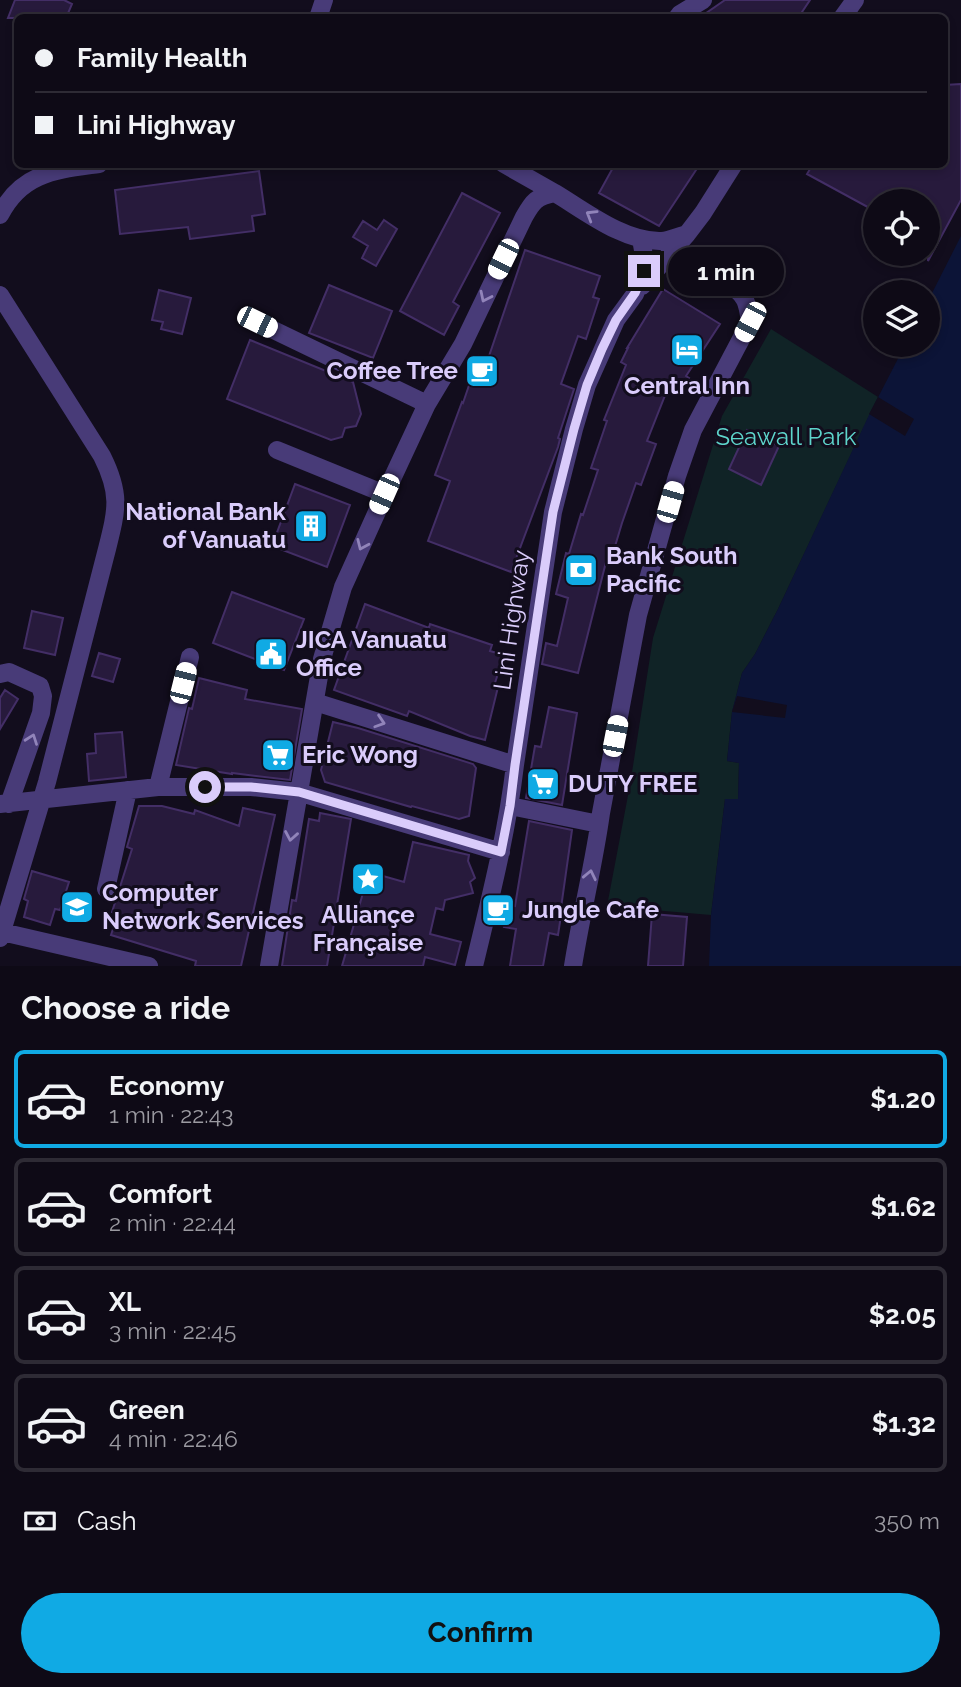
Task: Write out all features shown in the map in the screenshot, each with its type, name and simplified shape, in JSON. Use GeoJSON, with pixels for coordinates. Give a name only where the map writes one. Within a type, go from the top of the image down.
{"type":"FeatureCollection","features":[{"type":"Feature","properties":{"kind":"street"},"geometry":{"type":"LineString","coordinates":[[680,14],[703,0]]}},
{"type":"Feature","properties":{"kind":"street"},"geometry":{"type":"LineString","coordinates":[[0,215],[14,194],[25,184],[39,176],[71,168]]}},
{"type":"Feature","properties":{"kind":"street"},"geometry":{"type":"LineString","coordinates":[[507,168],[519,184],[524,197],[524,217]]}},
{"type":"Feature","properties":{"kind":"street"},"geometry":{"type":"LineString","coordinates":[[509,168],[548,194],[615,229],[641,239],[662,241],[687,234]]}},
{"type":"Feature","properties":{"kind":"street","name":"Lini Highway"},"geometry":{"type":"LineString","coordinates":[[474,966],[510,806],[553,512],[587,385],[616,320],[635,293],[704,213],[732,168]]}},
{"type":"Feature","properties":{"kind":"street"},"geometry":{"type":"LineString","coordinates":[[268,966],[322,659],[343,587],[427,404],[463,344],[524,217],[533,201],[548,194]]}},
{"type":"Feature","properties":{"kind":"street","name":"Lini Highway"},"geometry":{"type":"LineString","coordinates":[[635,293],[644,271],[641,239]]}},
{"type":"Feature","properties":{"kind":"street"},"geometry":{"type":"LineString","coordinates":[[573,966],[638,615],[692,430],[750,322],[746,301],[734,288],[722,279],[669,254]]}},
{"type":"Feature","properties":{"kind":"street"},"geometry":{"type":"LineString","coordinates":[[0,295],[102,456],[114,483],[116,498],[116,513],[98,586],[41,800],[1,935],[149,966]]}},
{"type":"Feature","properties":{"kind":"street"},"geometry":{"type":"LineString","coordinates":[[257,322],[427,404]]}},
{"type":"Feature","properties":{"kind":"street"},"geometry":{"type":"LineString","coordinates":[[277,450],[384,494]]}},
{"type":"Feature","properties":{"kind":"street"},"geometry":{"type":"LineString","coordinates":[[158,787],[190,657]]}},
{"type":"Feature","properties":{"kind":"street"},"geometry":{"type":"LineString","coordinates":[[0,674],[9,672],[40,685],[43,696],[41,713],[5,804],[158,787],[251,787],[299,792],[501,852]]}},
{"type":"Feature","properties":{"kind":"street"},"geometry":{"type":"LineString","coordinates":[[315,702],[515,765]]}},
{"type":"Feature","properties":{"kind":"street"},"geometry":{"type":"LineString","coordinates":[[106,889],[128,790]]}},
{"type":"Feature","properties":{"kind":"street"},"geometry":{"type":"LineString","coordinates":[[510,806],[600,818]]}},
{"type":"Feature","properties":{"kind":"green space","name":"Seawall Park"},"geometry":{"type":"Polygon","coordinates":[[[771,329],[878,397],[778,609],[742,673],[732,712],[727,761],[739,763],[738,799],[725,799],[711,915],[607,906],[630,785],[653,638],[722,416],[771,329]]]}},
{"type":"Feature","properties":{"kind":"water"},"geometry":{"type":"Polygon","coordinates":[[[961,236],[961,966],[709,966],[711,915],[725,799],[738,799],[739,763],[727,761],[732,712],[742,673],[778,609],[899,357],[940,357],[939,280],[961,236]]]}},
{"type":"Feature","properties":{"kind":"pier"},"geometry":{"type":"Polygon","coordinates":[[[878,397],[914,419],[905,436],[869,414],[878,397]]]}},
{"type":"Feature","properties":{"kind":"pier"},"geometry":{"type":"Polygon","coordinates":[[[737,696],[787,705],[785,718],[732,712],[737,696]]]}},
{"type":"Feature","properties":{"kind":"building"},"geometry":{"type":"Polygon","coordinates":[[[15,0],[64,0],[72,4],[68,14],[14,14],[14,18],[8,18],[15,0]]]}},
{"type":"Feature","properties":{"kind":"building"},"geometry":{"type":"Polygon","coordinates":[[[725,0],[810,0],[801,14],[705,14],[725,0]]]}},
{"type":"Feature","properties":{"kind":"building"},"geometry":{"type":"Polygon","coordinates":[[[961,84],[961,200],[940,239],[940,189],[863,189],[863,204],[807,174],[811,168],[948,168],[948,85],[961,84]]]}},
{"type":"Feature","properties":{"kind":"building"},"geometry":{"type":"Polygon","coordinates":[[[613,168],[697,168],[659,226],[599,193],[613,168]]]}},
{"type":"Feature","properties":{"kind":"building"},"geometry":{"type":"Polygon","coordinates":[[[259,171],[265,214],[252,216],[254,231],[190,239],[188,227],[120,234],[115,190],[259,171]]]}},
{"type":"Feature","properties":{"kind":"building"},"geometry":{"type":"Polygon","coordinates":[[[462,193],[500,213],[453,302],[459,306],[444,335],[400,311],[462,193]]]}},
{"type":"Feature","properties":{"kind":"building"},"geometry":{"type":"Polygon","coordinates":[[[384,220],[397,229],[376,266],[362,258],[368,246],[353,237],[363,221],[377,230],[384,220]]]}},
{"type":"Feature","properties":{"kind":"building"},"geometry":{"type":"Polygon","coordinates":[[[525,250],[600,276],[593,297],[599,299],[586,339],[578,336],[561,384],[574,389],[558,438],[558,447],[511,572],[428,541],[450,481],[435,475],[479,356],[488,359],[525,250]]]}},
{"type":"Feature","properties":{"kind":"building"},"geometry":{"type":"Polygon","coordinates":[[[329,285],[392,311],[373,358],[309,333],[329,285]]]}},
{"type":"Feature","properties":{"kind":"building"},"geometry":{"type":"Polygon","coordinates":[[[663,289],[720,324],[686,376],[689,378],[678,394],[668,388],[647,441],[656,444],[641,485],[636,483],[610,563],[606,562],[578,673],[542,664],[546,643],[557,646],[568,598],[556,594],[566,553],[569,554],[598,470],[591,468],[607,421],[604,420],[626,365],[621,362],[663,289]]]}},
{"type":"Feature","properties":{"kind":"building"},"geometry":{"type":"Polygon","coordinates":[[[159,290],[191,298],[182,334],[161,329],[163,322],[152,320],[159,290]]]}},
{"type":"Feature","properties":{"kind":"building"},"geometry":{"type":"Polygon","coordinates":[[[250,340],[353,382],[361,414],[356,426],[345,428],[342,437],[331,440],[227,399],[250,340]]]}},
{"type":"Feature","properties":{"kind":"building"},"geometry":{"type":"Polygon","coordinates":[[[747,430],[779,446],[761,485],[729,469],[747,430]]]}},
{"type":"Feature","properties":{"kind":"building","name":"National Bank of Vanuatu"},"geometry":{"type":"Polygon","coordinates":[[[295,484],[350,505],[327,567],[272,546],[295,484]]]}},
{"type":"Feature","properties":{"kind":"building"},"geometry":{"type":"Polygon","coordinates":[[[232,592],[304,619],[284,670],[213,643],[232,592]]]}},
{"type":"Feature","properties":{"kind":"building"},"geometry":{"type":"Polygon","coordinates":[[[365,604],[429,628],[430,624],[492,645],[490,651],[504,655],[494,686],[498,687],[485,740],[409,711],[407,716],[334,690],[365,604]]]}},
{"type":"Feature","properties":{"kind":"building"},"geometry":{"type":"Polygon","coordinates":[[[32,611],[63,618],[55,655],[24,648],[32,611]]]}},
{"type":"Feature","properties":{"kind":"building"},"geometry":{"type":"Polygon","coordinates":[[[99,653],[120,659],[113,682],[92,676],[99,653]]]}},
{"type":"Feature","properties":{"kind":"building"},"geometry":{"type":"Polygon","coordinates":[[[199,678],[247,690],[245,699],[302,709],[290,780],[176,765],[199,678]]]}},
{"type":"Feature","properties":{"kind":"building"},"geometry":{"type":"Polygon","coordinates":[[[5,690],[18,699],[0,729],[0,698],[5,690]]]}},
{"type":"Feature","properties":{"kind":"building"},"geometry":{"type":"Polygon","coordinates":[[[549,707],[577,713],[562,805],[526,798],[535,746],[541,747],[549,707]]]}},
{"type":"Feature","properties":{"kind":"building"},"geometry":{"type":"Polygon","coordinates":[[[333,722],[473,764],[476,768],[469,816],[459,819],[325,782],[321,770],[333,722]]]}},
{"type":"Feature","properties":{"kind":"building"},"geometry":{"type":"Polygon","coordinates":[[[122,732],[126,777],[89,781],[87,754],[96,753],[95,734],[122,732]]]}},
{"type":"Feature","properties":{"kind":"building"},"geometry":{"type":"Polygon","coordinates":[[[139,806],[162,806],[194,814],[195,810],[239,826],[243,808],[275,815],[241,966],[195,966],[196,961],[111,935],[118,914],[112,912],[132,849],[127,847],[139,806]]]}},
{"type":"Feature","properties":{"kind":"building"},"geometry":{"type":"Polygon","coordinates":[[[320,813],[351,819],[327,966],[282,966],[309,819],[319,821],[320,813]]]}},
{"type":"Feature","properties":{"kind":"building"},"geometry":{"type":"Polygon","coordinates":[[[529,821],[572,830],[562,909],[558,935],[549,933],[543,966],[510,966],[516,929],[504,927],[508,905],[515,906],[529,821]]]}},
{"type":"Feature","properties":{"kind":"building"},"geometry":{"type":"Polygon","coordinates":[[[413,842],[469,855],[468,861],[475,878],[470,882],[473,893],[445,900],[443,910],[436,908],[430,934],[461,942],[455,965],[425,957],[423,966],[342,966],[369,872],[404,882],[413,842]]]}},
{"type":"Feature","properties":{"kind":"building"},"geometry":{"type":"Polygon","coordinates":[[[32,871],[69,882],[60,910],[55,909],[50,925],[24,917],[28,901],[24,899],[32,871]]]}},
{"type":"Feature","properties":{"kind":"building"},"geometry":{"type":"Polygon","coordinates":[[[652,914],[687,917],[683,966],[648,966],[652,914]]]}},
{"type":"Feature","properties":{"kind":"place","name":"Central Inn"},"geometry":{"type":"Point","coordinates":[687,350]}},
{"type":"Feature","properties":{"kind":"place","name":"Coffee Tree"},"geometry":{"type":"Point","coordinates":[482,371]}},
{"type":"Feature","properties":{"kind":"place","name":"National Bank of Vanuatu"},"geometry":{"type":"Point","coordinates":[311,526]}},
{"type":"Feature","properties":{"kind":"place","name":"Bank South Pacific"},"geometry":{"type":"Point","coordinates":[581,570]}},
{"type":"Feature","properties":{"kind":"place","name":"JICA Vanuatu Office"},"geometry":{"type":"Point","coordinates":[271,654]}},
{"type":"Feature","properties":{"kind":"place","name":"Eric Wong"},"geometry":{"type":"Point","coordinates":[278,755]}},
{"type":"Feature","properties":{"kind":"place","name":"DUTY FREE"},"geometry":{"type":"Point","coordinates":[543,784]}},
{"type":"Feature","properties":{"kind":"place","name":"Alliançe Française"},"geometry":{"type":"Point","coordinates":[368,879]}},
{"type":"Feature","properties":{"kind":"place","name":"Computer Network Services"},"geometry":{"type":"Point","coordinates":[77,907]}},
{"type":"Feature","properties":{"kind":"place","name":"Jungle Cafe"},"geometry":{"type":"Point","coordinates":[498,910]}},
{"type":"Feature","properties":{"kind":"route"},"geometry":{"type":"LineString","coordinates":[[205,787],[251,787],[299,792],[501,852],[553,512],[587,385],[616,320],[635,293],[644,271]]}}]}
